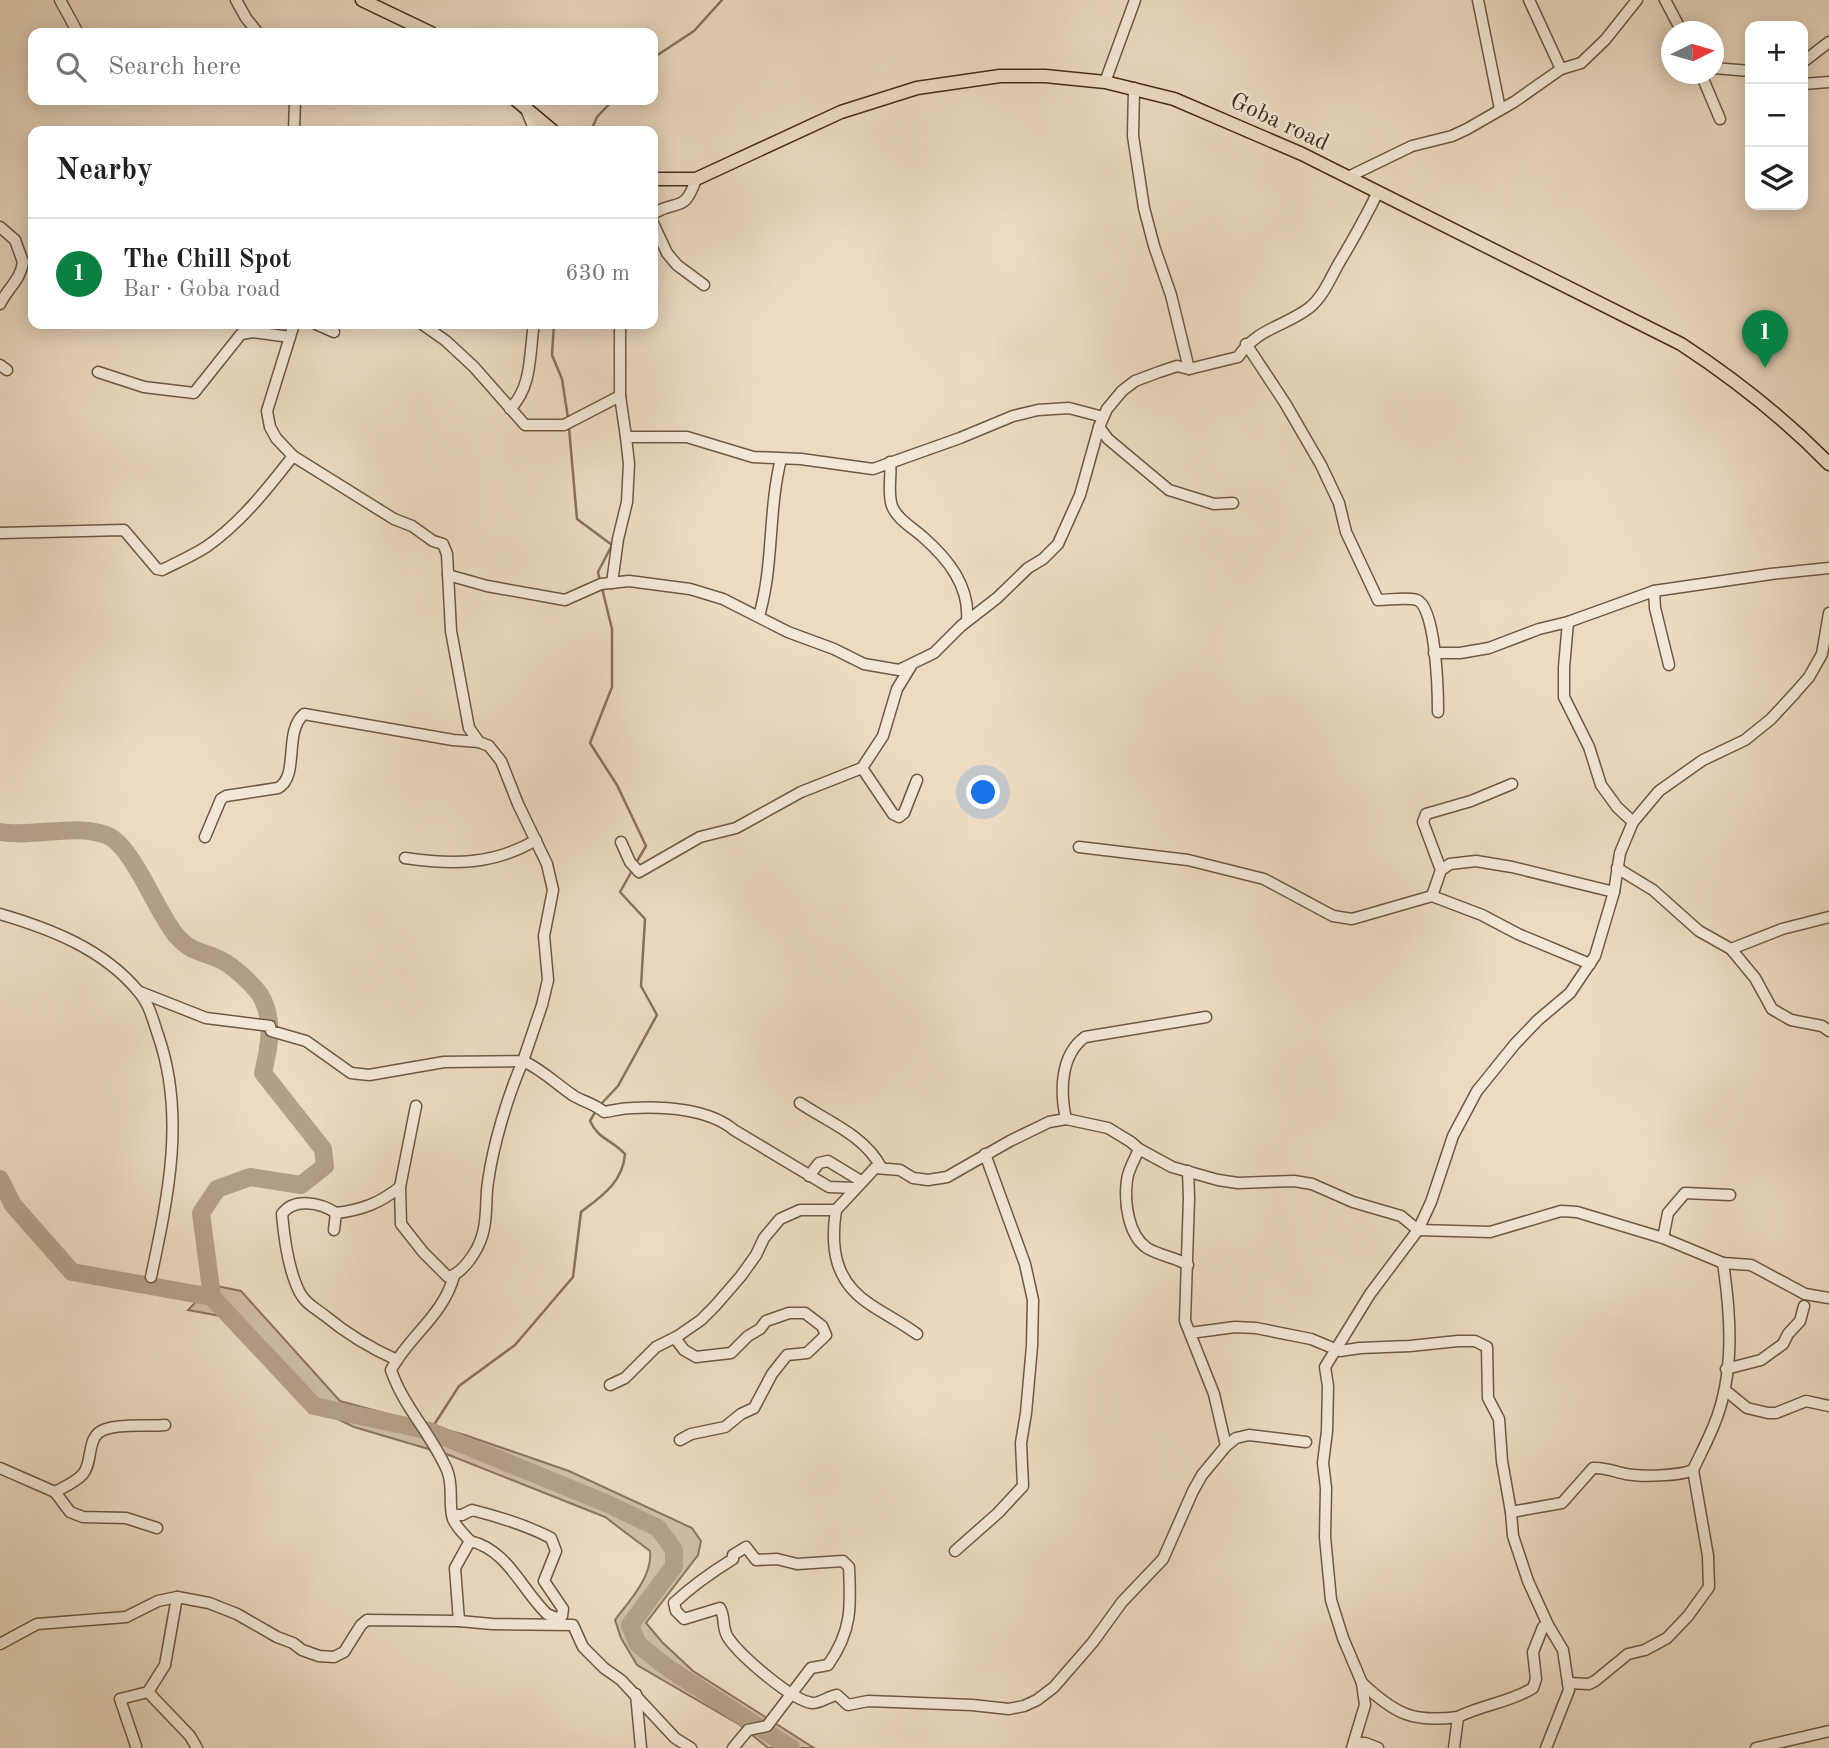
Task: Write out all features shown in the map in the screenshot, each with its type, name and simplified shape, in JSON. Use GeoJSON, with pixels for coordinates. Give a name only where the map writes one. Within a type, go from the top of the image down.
{"type":"FeatureCollection","features":[{"type":"Feature","properties":{"kind":"main road"},"geometry":{"type":"LineString","coordinates":[[362,0],[421,28]]}},
{"type":"Feature","properties":{"kind":"main road","name":"Goba road"},"geometry":{"type":"LineString","coordinates":[[658,180],[696,179],[841,111],[917,88],[1000,76],[1045,76],[1134,88],[1207,111],[1348,177],[1681,344],[1731,377],[1773,410],[1829,463]]}},
{"type":"Feature","properties":{"kind":"main road"},"geometry":{"type":"LineString","coordinates":[[521,105],[546,126]]}},
{"type":"Feature","properties":{"kind":"street"},"geometry":{"type":"LineString","coordinates":[[60,0],[75,28]]}},
{"type":"Feature","properties":{"kind":"street"},"geometry":{"type":"LineString","coordinates":[[236,0],[254,28]]}},
{"type":"Feature","properties":{"kind":"street"},"geometry":{"type":"LineString","coordinates":[[1105,82],[1135,0]]}},
{"type":"Feature","properties":{"kind":"street"},"geometry":{"type":"LineString","coordinates":[[1478,0],[1500,109]]}},
{"type":"Feature","properties":{"kind":"street"},"geometry":{"type":"LineString","coordinates":[[1528,0],[1561,69]]}},
{"type":"Feature","properties":{"kind":"street"},"geometry":{"type":"LineString","coordinates":[[1348,177],[1412,146],[1452,136],[1548,80],[1561,69],[1581,63],[1590,57],[1637,0]]}},
{"type":"Feature","properties":{"kind":"street"},"geometry":{"type":"LineString","coordinates":[[1665,0],[1676,21]]}},
{"type":"Feature","properties":{"kind":"street"},"geometry":{"type":"LineString","coordinates":[[1808,58],[1829,43]]}},
{"type":"Feature","properties":{"kind":"street"},"geometry":{"type":"LineString","coordinates":[[1724,69],[1745,71]]}},
{"type":"Feature","properties":{"kind":"street"},"geometry":{"type":"LineString","coordinates":[[1808,84],[1829,82]]}},
{"type":"Feature","properties":{"kind":"street"},"geometry":{"type":"LineString","coordinates":[[1704,84],[1720,119]]}},
{"type":"Feature","properties":{"kind":"street"},"geometry":{"type":"LineString","coordinates":[[1134,88],[1133,136],[1144,208],[1171,295],[1189,369]]}},
{"type":"Feature","properties":{"kind":"street"},"geometry":{"type":"LineString","coordinates":[[294,126],[295,105]]}},
{"type":"Feature","properties":{"kind":"street"},"geometry":{"type":"LineString","coordinates":[[521,105],[532,126]]}},
{"type":"Feature","properties":{"kind":"street"},"geometry":{"type":"LineString","coordinates":[[658,211],[681,205],[689,198],[696,179]]}},
{"type":"Feature","properties":{"kind":"street"},"geometry":{"type":"LineString","coordinates":[[448,575],[487,586],[565,600],[601,584],[629,581],[690,589],[723,599],[788,632],[834,649],[864,664],[899,670],[911,666],[934,653],[967,621],[1058,544],[1080,495],[1101,422],[1107,409],[1122,391],[1135,381],[1177,366],[1189,369],[1238,357],[1246,344],[1269,328],[1308,308],[1319,298],[1355,238],[1378,192]]}},
{"type":"Feature","properties":{"kind":"street"},"geometry":{"type":"LineString","coordinates":[[0,227],[15,240],[23,262],[17,282],[8,289],[0,304]]}},
{"type":"Feature","properties":{"kind":"street"},"geometry":{"type":"LineString","coordinates":[[658,234],[667,253],[677,265],[704,285]]}},
{"type":"Feature","properties":{"kind":"street"},"geometry":{"type":"LineString","coordinates":[[292,329],[267,411],[270,427],[276,438],[293,456],[394,519],[443,544],[447,554],[451,631],[463,703],[469,728],[479,742]]}},
{"type":"Feature","properties":{"kind":"street"},"geometry":{"type":"LineString","coordinates":[[327,329],[334,332]]}},
{"type":"Feature","properties":{"kind":"street"},"geometry":{"type":"LineString","coordinates":[[429,329],[474,367],[525,425],[564,425],[620,396]]}},
{"type":"Feature","properties":{"kind":"street"},"geometry":{"type":"LineString","coordinates":[[510,409],[517,402],[526,383],[533,329]]}},
{"type":"Feature","properties":{"kind":"street"},"geometry":{"type":"LineString","coordinates":[[612,583],[618,539],[627,502],[629,464],[620,396],[620,329]]}},
{"type":"Feature","properties":{"kind":"street"},"geometry":{"type":"LineString","coordinates":[[97,372],[144,387],[194,393],[241,334],[253,332],[290,337]]}},
{"type":"Feature","properties":{"kind":"street"},"geometry":{"type":"LineString","coordinates":[[1246,344],[1321,465],[1339,503],[1346,532],[1378,600],[1410,600],[1424,605],[1430,618],[1438,687],[1438,712]]}},
{"type":"Feature","properties":{"kind":"street"},"geometry":{"type":"LineString","coordinates":[[626,437],[687,437],[753,457],[801,459],[873,469],[961,438],[1013,416],[1038,410],[1069,408],[1101,422],[1108,439],[1169,490],[1214,504],[1233,503]]}},
{"type":"Feature","properties":{"kind":"street"},"geometry":{"type":"LineString","coordinates":[[0,533],[124,530],[157,569],[162,570],[206,547],[247,509],[293,456]]}},
{"type":"Feature","properties":{"kind":"street"},"geometry":{"type":"LineString","coordinates":[[759,616],[767,582],[775,488],[781,459]]}},
{"type":"Feature","properties":{"kind":"street"},"geometry":{"type":"LineString","coordinates":[[890,462],[892,508],[949,564],[964,588],[968,608],[967,621]]}},
{"type":"Feature","properties":{"kind":"street"},"geometry":{"type":"LineString","coordinates":[[1434,653],[1460,653],[1489,648],[1539,628],[1568,622],[1654,592],[1829,568]]}},
{"type":"Feature","properties":{"kind":"street"},"geometry":{"type":"LineString","coordinates":[[1654,592],[1655,608],[1669,665]]}},
{"type":"Feature","properties":{"kind":"street"},"geometry":{"type":"LineString","coordinates":[[1378,1748],[1365,1743],[1353,1745],[1365,1706],[1362,1683],[1331,1600],[1325,1537],[1326,1488],[1323,1463],[1328,1386],[1325,1367],[1370,1294],[1418,1230],[1431,1202],[1453,1136],[1477,1091],[1515,1044],[1570,993],[1595,956],[1614,892],[1620,853],[1633,822],[1659,791],[1703,760],[1745,740],[1796,694],[1822,654],[1829,613]]}},
{"type":"Feature","properties":{"kind":"street"},"geometry":{"type":"LineString","coordinates":[[1568,622],[1564,697],[1589,747],[1601,785],[1617,807],[1633,822]]}},
{"type":"Feature","properties":{"kind":"street"},"geometry":{"type":"LineString","coordinates":[[621,842],[630,862],[639,872],[700,837],[736,828],[801,792],[862,768],[883,736],[897,689],[911,666]]}},
{"type":"Feature","properties":{"kind":"street"},"geometry":{"type":"LineString","coordinates":[[205,837],[221,799],[284,785],[288,779],[294,731],[299,718],[304,714],[453,740],[479,742],[489,747],[501,761],[517,804],[547,864],[552,890],[544,936],[548,980],[490,1169],[481,1240],[454,1276],[446,1297],[432,1319],[391,1370],[396,1385],[448,1471],[453,1520],[470,1541],[484,1544],[498,1554],[547,1614],[556,1618],[562,1616],[564,1609],[544,1581],[556,1552],[551,1538],[529,1526],[472,1510],[462,1515],[453,1515]]}},
{"type":"Feature","properties":{"kind":"street"},"geometry":{"type":"LineString","coordinates":[[862,768],[893,814],[899,817],[904,813],[917,780]]}},
{"type":"Feature","properties":{"kind":"street"},"geometry":{"type":"LineString","coordinates":[[1432,897],[1441,870],[1423,822],[1426,814],[1471,801],[1512,783]]}},
{"type":"Feature","properties":{"kind":"street"},"geometry":{"type":"LineString","coordinates":[[405,858],[458,863],[510,854],[536,840]]}},
{"type":"Feature","properties":{"kind":"street"},"geometry":{"type":"LineString","coordinates":[[1079,847],[1188,860],[1264,878],[1342,919],[1352,919],[1432,897],[1482,915],[1518,934],[1590,964]]}},
{"type":"Feature","properties":{"kind":"street"},"geometry":{"type":"LineString","coordinates":[[1441,870],[1461,861],[1476,861],[1614,892]]}},
{"type":"Feature","properties":{"kind":"street"},"geometry":{"type":"LineString","coordinates":[[1617,868],[1653,890],[1699,931],[1731,948],[1755,978],[1772,1009],[1791,1020],[1822,1026],[1829,1031]]}},
{"type":"Feature","properties":{"kind":"street"},"geometry":{"type":"LineString","coordinates":[[0,914],[74,941],[96,954],[140,992],[206,1018],[270,1026],[271,1031],[306,1041],[351,1073],[369,1075],[444,1062],[523,1061],[539,1068],[572,1094],[598,1106],[604,1112],[659,1108],[704,1115],[723,1121],[809,1177],[834,1189],[858,1185]]}},
{"type":"Feature","properties":{"kind":"street"},"geometry":{"type":"LineString","coordinates":[[1731,948],[1782,929],[1829,917]]}},
{"type":"Feature","properties":{"kind":"street"},"geometry":{"type":"LineString","coordinates":[[140,992],[169,1069],[174,1116],[173,1152],[151,1278]]}},
{"type":"Feature","properties":{"kind":"street"},"geometry":{"type":"LineString","coordinates":[[1066,1119],[1063,1081],[1067,1061],[1078,1042],[1085,1037],[1206,1017]]}},
{"type":"Feature","properties":{"kind":"street"},"geometry":{"type":"LineString","coordinates":[[800,1103],[844,1127],[881,1167]]}},
{"type":"Feature","properties":{"kind":"street"},"geometry":{"type":"LineString","coordinates":[[416,1106],[400,1187],[401,1224],[442,1272],[448,1277],[454,1276]]}},
{"type":"Feature","properties":{"kind":"street"},"geometry":{"type":"LineString","coordinates":[[917,1334],[867,1303],[845,1279],[834,1256],[832,1235],[836,1210],[869,1173],[881,1167],[900,1170],[913,1178],[928,1180],[954,1173],[1049,1122],[1066,1119],[1108,1128],[1172,1167],[1238,1183],[1294,1181],[1312,1184],[1353,1202],[1401,1216],[1418,1230],[1490,1232],[1561,1210],[1577,1212],[1663,1238],[1723,1262],[1751,1265],[1805,1294],[1829,1298]]}},
{"type":"Feature","properties":{"kind":"street"},"geometry":{"type":"LineString","coordinates":[[1139,1149],[1126,1179],[1126,1201],[1132,1227],[1144,1246],[1164,1257],[1188,1265]]}},
{"type":"Feature","properties":{"kind":"street"},"geometry":{"type":"LineString","coordinates":[[955,1551],[998,1513],[1023,1486],[1021,1443],[1032,1346],[1033,1300],[1025,1264],[985,1154]]}},
{"type":"Feature","properties":{"kind":"street"},"geometry":{"type":"LineString","coordinates":[[809,1177],[819,1163],[828,1161],[858,1185]]}},
{"type":"Feature","properties":{"kind":"street"},"geometry":{"type":"LineString","coordinates":[[1188,1171],[1185,1321],[1214,1394],[1226,1446]]}},
{"type":"Feature","properties":{"kind":"street"},"geometry":{"type":"LineString","coordinates":[[397,1360],[343,1331],[305,1301],[299,1293],[288,1254],[282,1214],[286,1208],[299,1204],[321,1205],[336,1213],[365,1209],[400,1187]]}},
{"type":"Feature","properties":{"kind":"street"},"geometry":{"type":"LineString","coordinates":[[1663,1238],[1668,1213],[1685,1193],[1730,1195]]}},
{"type":"Feature","properties":{"kind":"street"},"geometry":{"type":"LineString","coordinates":[[610,1385],[625,1378],[656,1347],[701,1320],[741,1276],[764,1238],[780,1219],[795,1211],[836,1210]]}},
{"type":"Feature","properties":{"kind":"street"},"geometry":{"type":"LineString","coordinates":[[334,1230],[336,1213]]}},
{"type":"Feature","properties":{"kind":"street"},"geometry":{"type":"LineString","coordinates":[[1568,1683],[1589,1684],[1629,1654],[1645,1650],[1667,1638],[1688,1616],[1709,1587],[1709,1565],[1693,1470],[1715,1424],[1725,1390],[1730,1347],[1723,1262]]}},
{"type":"Feature","properties":{"kind":"street"},"geometry":{"type":"LineString","coordinates":[[1726,1369],[1761,1360],[1783,1344],[1800,1321],[1804,1306]]}},
{"type":"Feature","properties":{"kind":"street"},"geometry":{"type":"LineString","coordinates":[[675,1338],[684,1350],[696,1357],[731,1353],[766,1321],[789,1313],[805,1313],[822,1326],[826,1335],[807,1353],[787,1355],[772,1374],[754,1408],[724,1427],[691,1434],[680,1440]]}},
{"type":"Feature","properties":{"kind":"street"},"geometry":{"type":"LineString","coordinates":[[1190,1333],[1235,1327],[1256,1328],[1311,1339],[1340,1351],[1458,1341],[1475,1341],[1486,1347],[1488,1398],[1499,1419],[1513,1536],[1518,1556],[1548,1625],[1563,1650],[1568,1683],[1569,1690],[1546,1748]]}},
{"type":"Feature","properties":{"kind":"street"},"geometry":{"type":"LineString","coordinates":[[1725,1390],[1747,1408],[1768,1413],[1776,1413],[1806,1401],[1829,1406]]}},
{"type":"Feature","properties":{"kind":"street"},"geometry":{"type":"LineString","coordinates":[[55,1492],[76,1480],[85,1471],[92,1440],[103,1429],[165,1425]]}},
{"type":"Feature","properties":{"kind":"street"},"geometry":{"type":"LineString","coordinates":[[733,1748],[748,1730],[768,1726],[791,1695],[811,1668],[828,1665],[838,1652],[849,1627],[849,1567],[844,1561],[797,1564],[777,1559],[756,1560],[746,1547],[733,1555],[733,1559],[717,1572],[695,1583],[674,1603],[676,1611],[684,1619],[720,1608],[724,1616],[723,1627],[729,1640],[758,1669],[791,1695],[812,1703],[837,1695],[848,1705],[868,1701],[972,1704],[1009,1709],[1037,1700],[1054,1687],[1093,1642],[1122,1602],[1163,1559],[1193,1491],[1202,1475],[1226,1446],[1236,1438],[1249,1435],[1306,1442]]}},
{"type":"Feature","properties":{"kind":"street"},"geometry":{"type":"LineString","coordinates":[[1511,1512],[1562,1503],[1593,1468],[1601,1467],[1626,1474],[1678,1473],[1693,1470]]}},
{"type":"Feature","properties":{"kind":"street"},"geometry":{"type":"LineString","coordinates":[[0,1468],[55,1492],[71,1512],[83,1517],[126,1518],[157,1528]]}},
{"type":"Feature","properties":{"kind":"street"},"geometry":{"type":"LineString","coordinates":[[459,1621],[455,1568],[470,1541]]}},
{"type":"Feature","properties":{"kind":"street"},"geometry":{"type":"LineString","coordinates":[[136,1746],[120,1699],[149,1692],[165,1665],[177,1597]]}},
{"type":"Feature","properties":{"kind":"street"},"geometry":{"type":"LineString","coordinates":[[0,1644],[37,1624],[125,1617],[158,1601],[177,1597],[209,1603],[237,1614],[302,1650],[319,1656],[334,1657],[344,1652],[367,1620],[573,1625],[583,1647],[636,1694],[675,1738],[691,1748]]}},
{"type":"Feature","properties":{"kind":"street"},"geometry":{"type":"LineString","coordinates":[[1362,1683],[1391,1707],[1415,1718],[1433,1720],[1458,1717],[1533,1688],[1536,1679],[1533,1652],[1539,1633],[1548,1625]]}},
{"type":"Feature","properties":{"kind":"street"},"geometry":{"type":"LineString","coordinates":[[149,1692],[190,1736],[197,1748]]}},
{"type":"Feature","properties":{"kind":"street"},"geometry":{"type":"LineString","coordinates":[[636,1694],[641,1748]]}},
{"type":"Feature","properties":{"kind":"street"},"geometry":{"type":"LineString","coordinates":[[1454,1748],[1458,1717]]}},
{"type":"Feature","properties":{"kind":"street"},"geometry":{"type":"LineString","coordinates":[[1756,1748],[1794,1744],[1829,1731]]}},
{"type":"Feature","properties":{"kind":"shaded area"},"geometry":{"type":"Polygon","coordinates":[[[212,1285],[241,1291],[340,1401],[465,1435],[569,1471],[692,1528],[701,1541],[698,1555],[646,1623],[693,1671],[814,1748],[768,1748],[740,1725],[637,1665],[621,1638],[615,1620],[644,1579],[650,1551],[605,1517],[449,1455],[354,1427],[300,1401],[226,1317],[188,1310],[212,1285]]]}},
{"type":"Feature","properties":{"kind":"waterway"},"geometry":{"type":"LineString","coordinates":[[658,55],[694,31],[722,0]]}},
{"type":"Feature","properties":{"kind":"waterway"},"geometry":{"type":"LineString","coordinates":[[593,126],[597,117],[608,105]]}},
{"type":"Feature","properties":{"kind":"waterway"},"geometry":{"type":"LineString","coordinates":[[554,329],[552,355],[562,379],[568,418]]}},
{"type":"Feature","properties":{"kind":"waterway"},"geometry":{"type":"LineString","coordinates":[[569,428],[577,519],[612,545],[598,572],[600,581]]}},
{"type":"Feature","properties":{"kind":"waterway"},"geometry":{"type":"LineString","coordinates":[[602,588],[612,629],[612,687],[590,743],[617,785],[646,846],[636,863]]}},
{"type":"Feature","properties":{"kind":"waterway"},"geometry":{"type":"LineString","coordinates":[[0,832],[80,830],[106,835],[116,841],[134,864],[175,934],[192,948],[232,967],[250,983],[263,1000],[269,1027],[269,1045],[263,1073],[323,1149],[325,1166],[301,1185],[250,1177],[217,1189],[201,1213],[212,1297]]}},
{"type":"Feature","properties":{"kind":"waterway"},"geometry":{"type":"LineString","coordinates":[[601,1104],[618,1086],[657,1015],[641,986],[645,919],[620,892],[633,869]]}},
{"type":"Feature","properties":{"kind":"waterway"},"geometry":{"type":"LineString","coordinates":[[430,1431],[459,1386],[515,1345],[573,1277],[581,1212],[604,1194],[616,1180],[625,1154],[593,1127],[590,1121],[597,1109]]}},
{"type":"Feature","properties":{"kind":"waterway"},"geometry":{"type":"LineString","coordinates":[[0,1179],[13,1205],[72,1272],[212,1297],[314,1406],[430,1431],[608,1504],[658,1528],[674,1550],[674,1566],[630,1625],[638,1644],[665,1666],[791,1748]]}},
{"type":"Feature","properties":{"kind":"place","name":"The Chill Spot"},"geometry":{"type":"Point","coordinates":[1765,368]}}]}
